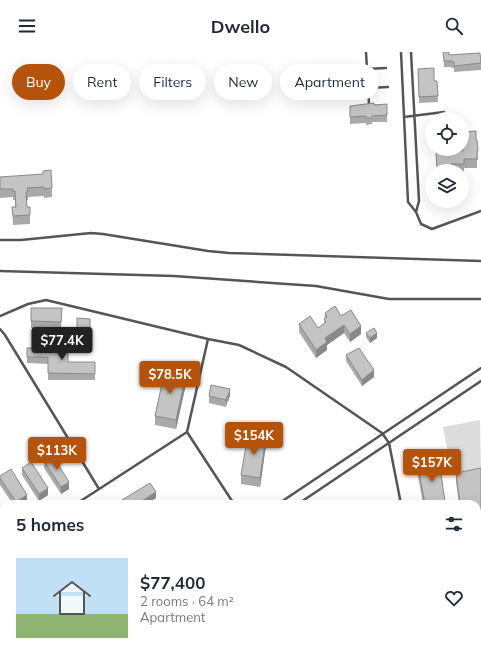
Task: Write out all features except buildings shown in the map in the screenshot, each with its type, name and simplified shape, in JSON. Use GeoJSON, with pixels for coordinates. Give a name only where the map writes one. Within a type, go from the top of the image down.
{"type":"FeatureCollection","features":[{"type":"Feature","properties":{"kind":"lane"},"geometry":{"type":"LineString","coordinates":[[366,52],[367,64]]}},
{"type":"Feature","properties":{"kind":"lane"},"geometry":{"type":"LineString","coordinates":[[401,52],[408,202],[416,212],[421,224],[432,229],[481,211]]}},
{"type":"Feature","properties":{"kind":"lane"},"geometry":{"type":"LineString","coordinates":[[411,52],[419,201],[416,212]]}},
{"type":"Feature","properties":{"kind":"lane"},"geometry":{"type":"LineString","coordinates":[[379,68],[386,68]]}},
{"type":"Feature","properties":{"kind":"lane"},"geometry":{"type":"LineString","coordinates":[[379,87],[388,87]]}},
{"type":"Feature","properties":{"kind":"lane"},"geometry":{"type":"LineString","coordinates":[[369,100],[369,104]]}},
{"type":"Feature","properties":{"kind":"lane"},"geometry":{"type":"LineString","coordinates":[[404,117],[425,115]]}},
{"type":"Feature","properties":{"kind":"lane"},"geometry":{"type":"LineString","coordinates":[[0,240],[22,240],[91,233],[229,253],[481,260]]}},
{"type":"Feature","properties":{"kind":"lane"},"geometry":{"type":"LineString","coordinates":[[0,272],[174,276],[316,286],[389,299],[481,299]]}},
{"type":"Feature","properties":{"kind":"lane"},"geometry":{"type":"LineString","coordinates":[[0,316],[28,304],[46,300],[239,345],[286,367],[382,433],[389,443],[399,500]]}},
{"type":"Feature","properties":{"kind":"lane"},"geometry":{"type":"LineString","coordinates":[[0,329],[99,489]]}},
{"type":"Feature","properties":{"kind":"lane"},"geometry":{"type":"LineString","coordinates":[[82,500],[187,432],[208,339]]}},
{"type":"Feature","properties":{"kind":"lane"},"geometry":{"type":"LineString","coordinates":[[284,500],[481,368]]}},
{"type":"Feature","properties":{"kind":"lane"},"geometry":{"type":"LineString","coordinates":[[304,500],[481,381]]}},
{"type":"Feature","properties":{"kind":"lane"},"geometry":{"type":"LineString","coordinates":[[187,432],[231,500]]}},
{"type":"Feature","properties":{"kind":"shaded area"},"geometry":{"type":"Polygon","coordinates":[[[480,420],[481,468],[452,473],[443,427],[480,420]]]}}]}
